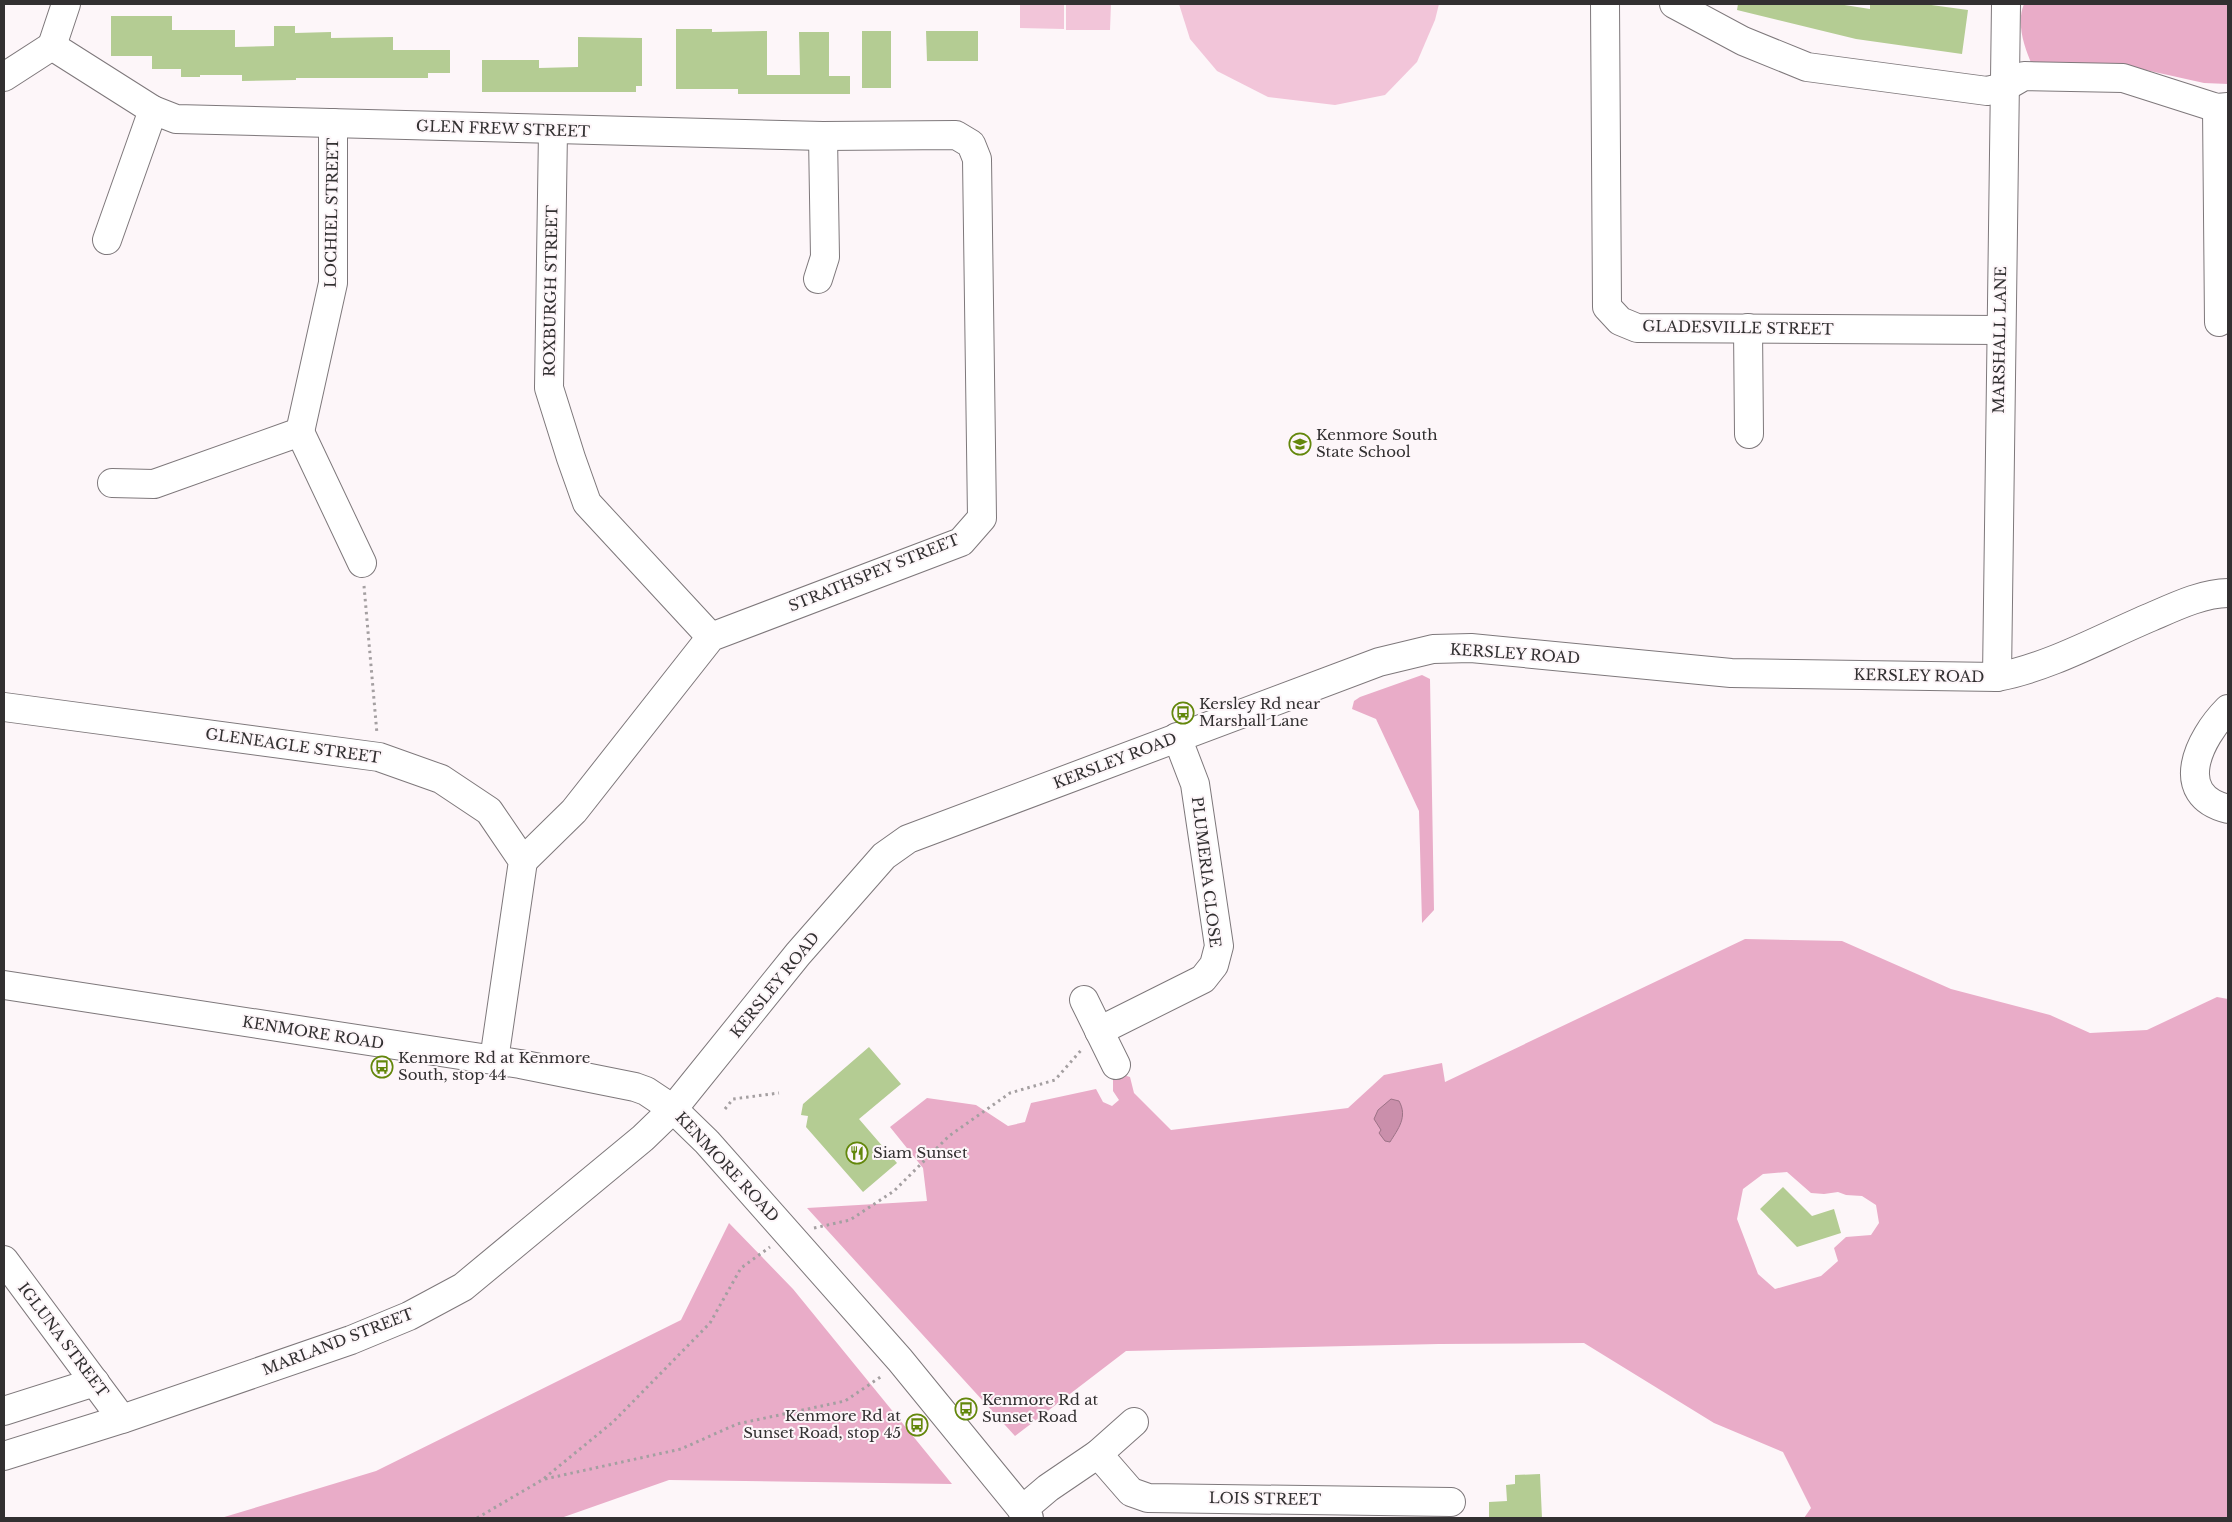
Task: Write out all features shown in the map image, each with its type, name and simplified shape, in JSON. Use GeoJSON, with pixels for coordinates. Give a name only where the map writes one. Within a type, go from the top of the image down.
{"type":"FeatureCollection","features":[{"type":"Feature","properties":{"kind":"street"},"geometry":{"type":"LineString","coordinates":[[4,77],[52,46],[66,4]]}},
{"type":"Feature","properties":{"kind":"street","name":"GLADESVILLE STREET"},"geometry":{"type":"LineString","coordinates":[[1605,4],[1607,307],[1620,321],[1637,328],[2000,330]]}},
{"type":"Feature","properties":{"kind":"street"},"geometry":{"type":"LineString","coordinates":[[1674,4],[1743,42],[1807,67],[1987,91],[2005,88],[2024,76],[2124,78],[2223,108],[2219,322]]}},
{"type":"Feature","properties":{"kind":"street","name":"MARSHALL LANE"},"geometry":{"type":"LineString","coordinates":[[1997,677],[2000,330],[2006,4]]}},
{"type":"Feature","properties":{"kind":"street","name":"GLEN FREW STREET"},"geometry":{"type":"LineString","coordinates":[[52,46],[153,110],[176,119],[553,131],[823,136],[956,135],[972,144]]}},
{"type":"Feature","properties":{"kind":"street"},"geometry":{"type":"LineString","coordinates":[[108,240],[153,110]]}},
{"type":"Feature","properties":{"kind":"street","name":"LOCHIEL STREET"},"geometry":{"type":"LineString","coordinates":[[300,432],[333,283],[333,123]]}},
{"type":"Feature","properties":{"kind":"street","name":"ROXBURGH STREET"},"geometry":{"type":"LineString","coordinates":[[553,131],[549,388],[586,503],[711,637]]}},
{"type":"Feature","properties":{"kind":"street"},"geometry":{"type":"LineString","coordinates":[[818,279],[825,257],[823,136]]}},
{"type":"Feature","properties":{"kind":"street","name":"STRATHSPEY STREET"},"geometry":{"type":"LineString","coordinates":[[711,637],[961,542],[982,518],[977,159],[972,144]]}},
{"type":"Feature","properties":{"kind":"street"},"geometry":{"type":"LineString","coordinates":[[1748,328],[1749,434]]}},
{"type":"Feature","properties":{"kind":"street"},"geometry":{"type":"LineString","coordinates":[[112,483],[154,484],[300,432],[362,563]]}},
{"type":"Feature","properties":{"kind":"street","name":"KERSLEY ROAD"},"geometry":{"type":"LineString","coordinates":[[674,1109],[798,954],[884,856],[908,839],[1379,662],[1433,649],[1471,648],[1731,673],[1997,677],[2039,665],[2175,607],[2220,593],[2228,593]]}},
{"type":"Feature","properties":{"kind":"street"},"geometry":{"type":"LineString","coordinates":[[494,1060],[523,861],[574,811],[711,637]]}},
{"type":"Feature","properties":{"kind":"street","name":"GLENEAGLE STREET"},"geometry":{"type":"LineString","coordinates":[[4,707],[379,757],[441,779],[489,811],[523,861]]}},
{"type":"Feature","properties":{"kind":"street"},"geometry":{"type":"LineString","coordinates":[[2228,709],[2203,741],[2196,760],[2195,777],[2199,793],[2212,805],[2228,810]]}},
{"type":"Feature","properties":{"kind":"street","name":"PLUMERIA CLOSE"},"geometry":{"type":"LineString","coordinates":[[1099,1031],[1203,979],[1214,965],[1219,946],[1195,784],[1177,737]]}},
{"type":"Feature","properties":{"kind":"street","name":"KENMORE ROAD"},"geometry":{"type":"LineString","coordinates":[[4,986],[494,1060],[635,1087],[646,1092],[674,1109],[707,1142],[900,1360],[1026,1514]]}},
{"type":"Feature","properties":{"kind":"street"},"geometry":{"type":"LineString","coordinates":[[1084,1000],[1116,1066]]}},
{"type":"Feature","properties":{"kind":"street","name":"MARLAND STREET"},"geometry":{"type":"LineString","coordinates":[[4,1456],[122,1419],[351,1340],[410,1316],[463,1287],[643,1138],[674,1109]]}},
{"type":"Feature","properties":{"kind":"street","name":"IGLUNA STREET"},"geometry":{"type":"LineString","coordinates":[[4,1260],[122,1419]]}},
{"type":"Feature","properties":{"kind":"street"},"geometry":{"type":"LineString","coordinates":[[4,1411],[95,1382]]}},
{"type":"Feature","properties":{"kind":"street"},"geometry":{"type":"LineString","coordinates":[[1026,1514],[1048,1488],[1098,1454],[1134,1422]]}},
{"type":"Feature","properties":{"kind":"street","name":"LOIS STREET"},"geometry":{"type":"LineString","coordinates":[[1098,1454],[1131,1492],[1148,1498],[1451,1502]]}},
{"type":"Feature","properties":{"kind":"path"},"geometry":{"type":"LineString","coordinates":[[362,563],[379,757]]}},
{"type":"Feature","properties":{"kind":"path"},"geometry":{"type":"LineString","coordinates":[[478,1518],[542,1480],[612,1422],[710,1323],[742,1268],[788,1234],[850,1220],[894,1191],[949,1136],[1010,1093],[1055,1080],[1099,1031]]}},
{"type":"Feature","properties":{"kind":"path"},"geometry":{"type":"LineString","coordinates":[[725,1109],[733,1100],[779,1093]]}},
{"type":"Feature","properties":{"kind":"path"},"geometry":{"type":"LineString","coordinates":[[542,1480],[682,1449],[737,1424],[845,1401],[885,1375],[900,1360]]}},
{"type":"Feature","properties":{"kind":"shaded area"},"geometry":{"type":"Polygon","coordinates":[[[1020,4],[1064,4],[1064,29],[1020,28],[1020,4]]]}},
{"type":"Feature","properties":{"kind":"shaded area"},"geometry":{"type":"Polygon","coordinates":[[[1066,4],[1111,4],[1110,30],[1066,30],[1066,4]]]}},
{"type":"Feature","properties":{"kind":"shaded area"},"geometry":{"type":"Polygon","coordinates":[[[1179,4],[1439,4],[1435,20],[1417,62],[1385,95],[1335,105],[1268,97],[1217,71],[1190,39],[1179,4]]]}},
{"type":"Feature","properties":{"kind":"shaded area"},"geometry":{"type":"Polygon","coordinates":[[[2024,4],[2228,4],[2228,84],[2204,83],[2123,65],[2032,65],[2021,27],[2024,4]]]}},
{"type":"Feature","properties":{"kind":"shaded area"},"geometry":{"type":"Polygon","coordinates":[[[1422,675],[1430,679],[1434,910],[1422,923],[1419,811],[1376,719],[1352,709],[1354,701],[1360,697],[1422,675]]]}},
{"type":"Feature","properties":{"kind":"shaded area"},"geometry":{"type":"Polygon","coordinates":[[[1745,939],[1842,941],[1951,989],[2050,1015],[2090,1033],[2147,1030],[2217,997],[2228,999],[2228,1518],[1804,1518],[1811,1508],[1783,1452],[1714,1423],[1584,1343],[1439,1344],[1126,1351],[1015,1436],[807,1208],[927,1201],[923,1168],[890,1127],[927,1098],[976,1105],[1008,1126],[1025,1122],[1031,1103],[1096,1089],[1103,1102],[1112,1106],[1119,1100],[1113,1091],[1113,1080],[1120,1074],[1130,1077],[1134,1093],[1171,1130],[1348,1108],[1384,1075],[1442,1063],[1445,1082],[1745,939]],[[1787,1172],[1763,1174],[1743,1189],[1737,1219],[1758,1274],[1775,1289],[1821,1276],[1838,1261],[1834,1248],[1846,1237],[1871,1235],[1879,1223],[1876,1205],[1862,1196],[1846,1195],[1838,1192],[1811,1193],[1787,1172]]]}},
{"type":"Feature","properties":{"kind":"shaded area"},"geometry":{"type":"Polygon","coordinates":[[[1391,1099],[1399,1101],[1403,1112],[1401,1123],[1390,1142],[1385,1141],[1379,1133],[1381,1130],[1374,1119],[1378,1110],[1391,1099]]]}},
{"type":"Feature","properties":{"kind":"shaded area"},"geometry":{"type":"Polygon","coordinates":[[[729,1223],[793,1289],[952,1484],[669,1480],[561,1518],[221,1518],[376,1471],[681,1320],[729,1223]]]}},
{"type":"Feature","properties":{"kind":"building"},"geometry":{"type":"Polygon","coordinates":[[[1738,4],[1838,4],[1870,9],[1870,4],[1924,4],[1968,10],[1962,54],[1856,39],[1737,10],[1738,4]]]}},
{"type":"Feature","properties":{"kind":"building"},"geometry":{"type":"Polygon","coordinates":[[[111,16],[172,16],[172,30],[235,30],[235,47],[274,46],[274,26],[295,26],[295,33],[331,32],[331,38],[393,37],[393,50],[450,50],[450,73],[428,73],[428,78],[296,78],[296,80],[242,81],[242,75],[181,77],[181,69],[152,69],[152,56],[111,56],[111,16]]]}},
{"type":"Feature","properties":{"kind":"building"},"geometry":{"type":"Polygon","coordinates":[[[676,29],[712,29],[712,32],[767,31],[767,75],[800,75],[799,32],[829,32],[829,76],[850,76],[850,94],[738,94],[738,89],[676,89],[676,29]]]}},
{"type":"Feature","properties":{"kind":"building"},"geometry":{"type":"Polygon","coordinates":[[[862,31],[891,31],[891,88],[862,88],[862,31]]]}},
{"type":"Feature","properties":{"kind":"building"},"geometry":{"type":"Polygon","coordinates":[[[926,31],[978,31],[978,61],[927,61],[926,31]]]}},
{"type":"Feature","properties":{"kind":"building"},"geometry":{"type":"Polygon","coordinates":[[[578,37],[642,38],[642,86],[636,86],[636,92],[482,92],[482,60],[539,60],[539,68],[578,67],[578,37]]]}},
{"type":"Feature","properties":{"kind":"building"},"geometry":{"type":"Polygon","coordinates":[[[869,1047],[901,1084],[859,1119],[897,1163],[863,1192],[806,1127],[808,1116],[801,1115],[803,1104],[869,1047]]]}},
{"type":"Feature","properties":{"kind":"building"},"geometry":{"type":"Polygon","coordinates":[[[1783,1187],[1812,1216],[1834,1209],[1841,1233],[1797,1247],[1760,1209],[1783,1187]]]}},
{"type":"Feature","properties":{"kind":"building"},"geometry":{"type":"Polygon","coordinates":[[[1540,1474],[1542,1518],[1489,1518],[1489,1502],[1507,1501],[1506,1485],[1515,1484],[1515,1475],[1540,1474]]]}},
{"type":"Feature","properties":{"kind":"place","name":"Kenmore South State School"},"geometry":{"type":"Point","coordinates":[1300,444]}},
{"type":"Feature","properties":{"kind":"place","name":"Kersley Rd near Marshall Lane"},"geometry":{"type":"Point","coordinates":[1183,713]}},
{"type":"Feature","properties":{"kind":"place","name":"Kenmore Rd at Kenmore South, stop 44"},"geometry":{"type":"Point","coordinates":[382,1067]}},
{"type":"Feature","properties":{"kind":"place","name":"Siam Sunset"},"geometry":{"type":"Point","coordinates":[857,1153]}},
{"type":"Feature","properties":{"kind":"place","name":"Kenmore Rd at Sunset Road"},"geometry":{"type":"Point","coordinates":[966,1409]}},
{"type":"Feature","properties":{"kind":"place","name":"Kenmore Rd at Sunset Road, stop 45"},"geometry":{"type":"Point","coordinates":[917,1425]}}]}
